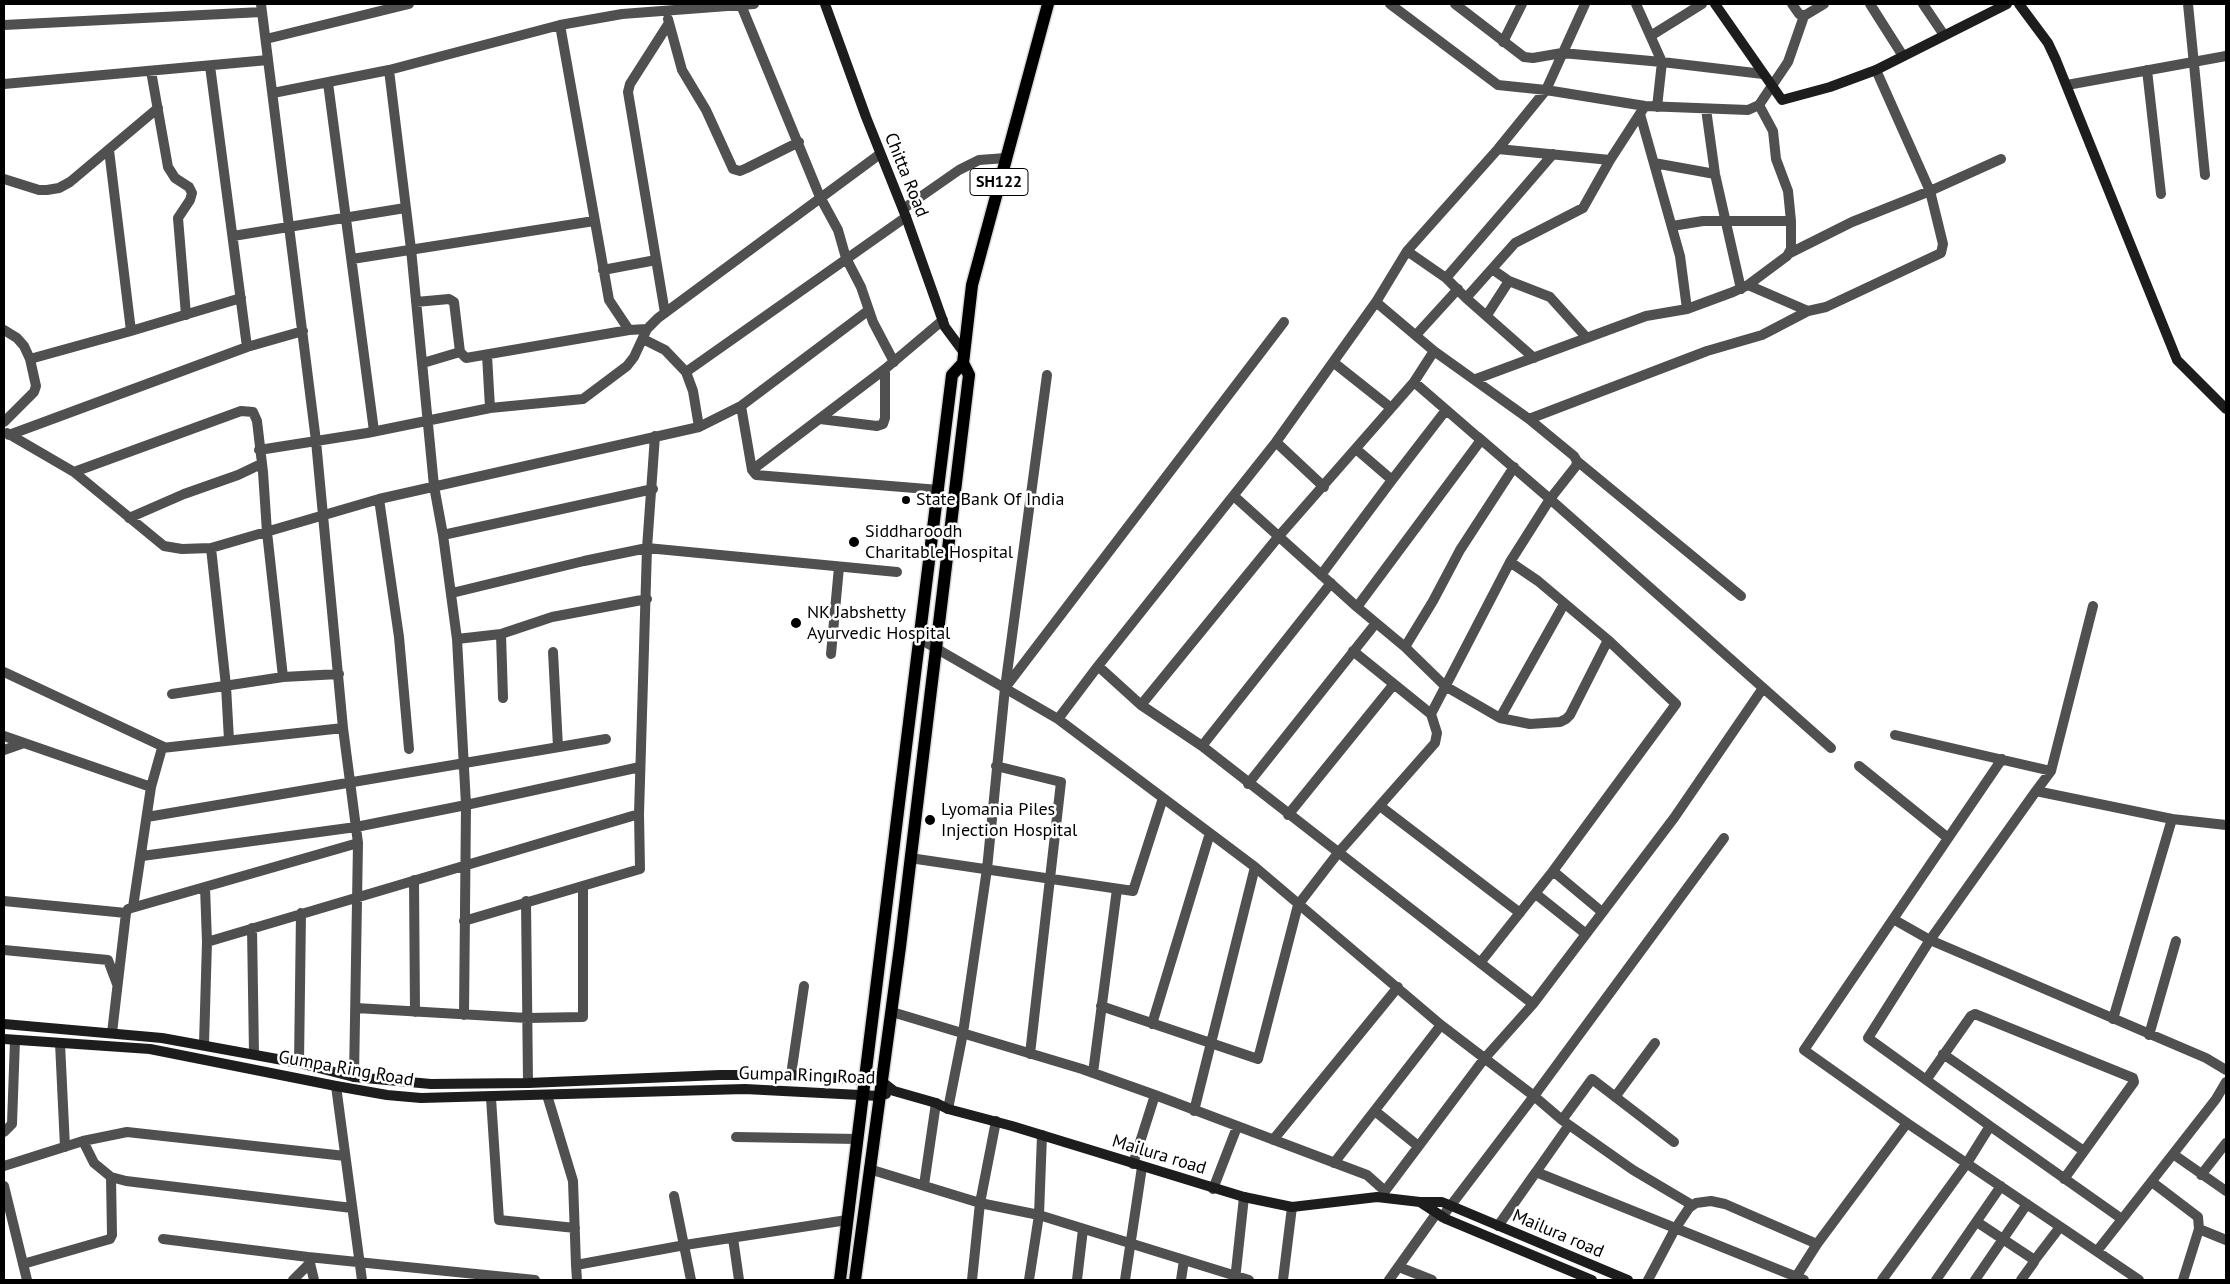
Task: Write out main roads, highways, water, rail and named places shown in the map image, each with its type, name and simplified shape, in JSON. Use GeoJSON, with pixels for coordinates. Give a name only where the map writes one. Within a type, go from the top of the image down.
{"type":"FeatureCollection","features":[{"type":"Feature","properties":{"kind":"main road","name":"SH122"},"geometry":{"type":"LineString","coordinates":[[855,1280],[892,1012],[969,375],[964,358],[972,285],[1048,4]]}},
{"type":"Feature","properties":{"kind":"main road"},"geometry":{"type":"LineString","coordinates":[[840,1280],[952,375],[964,358]]}},
{"type":"Feature","properties":{"kind":"place","name":"State Bank Of India"},"geometry":{"type":"Point","coordinates":[906,500]}},
{"type":"Feature","properties":{"kind":"place","name":"Siddharoodh Charitable Hospital"},"geometry":{"type":"Point","coordinates":[854,542]}},
{"type":"Feature","properties":{"kind":"place","name":"NK Jabshetty Ayurvedic Hospital"},"geometry":{"type":"Point","coordinates":[796,623]}},
{"type":"Feature","properties":{"kind":"place","name":"Lyomania Piles Injection Hospital"},"geometry":{"type":"Point","coordinates":[930,820]}}]}
